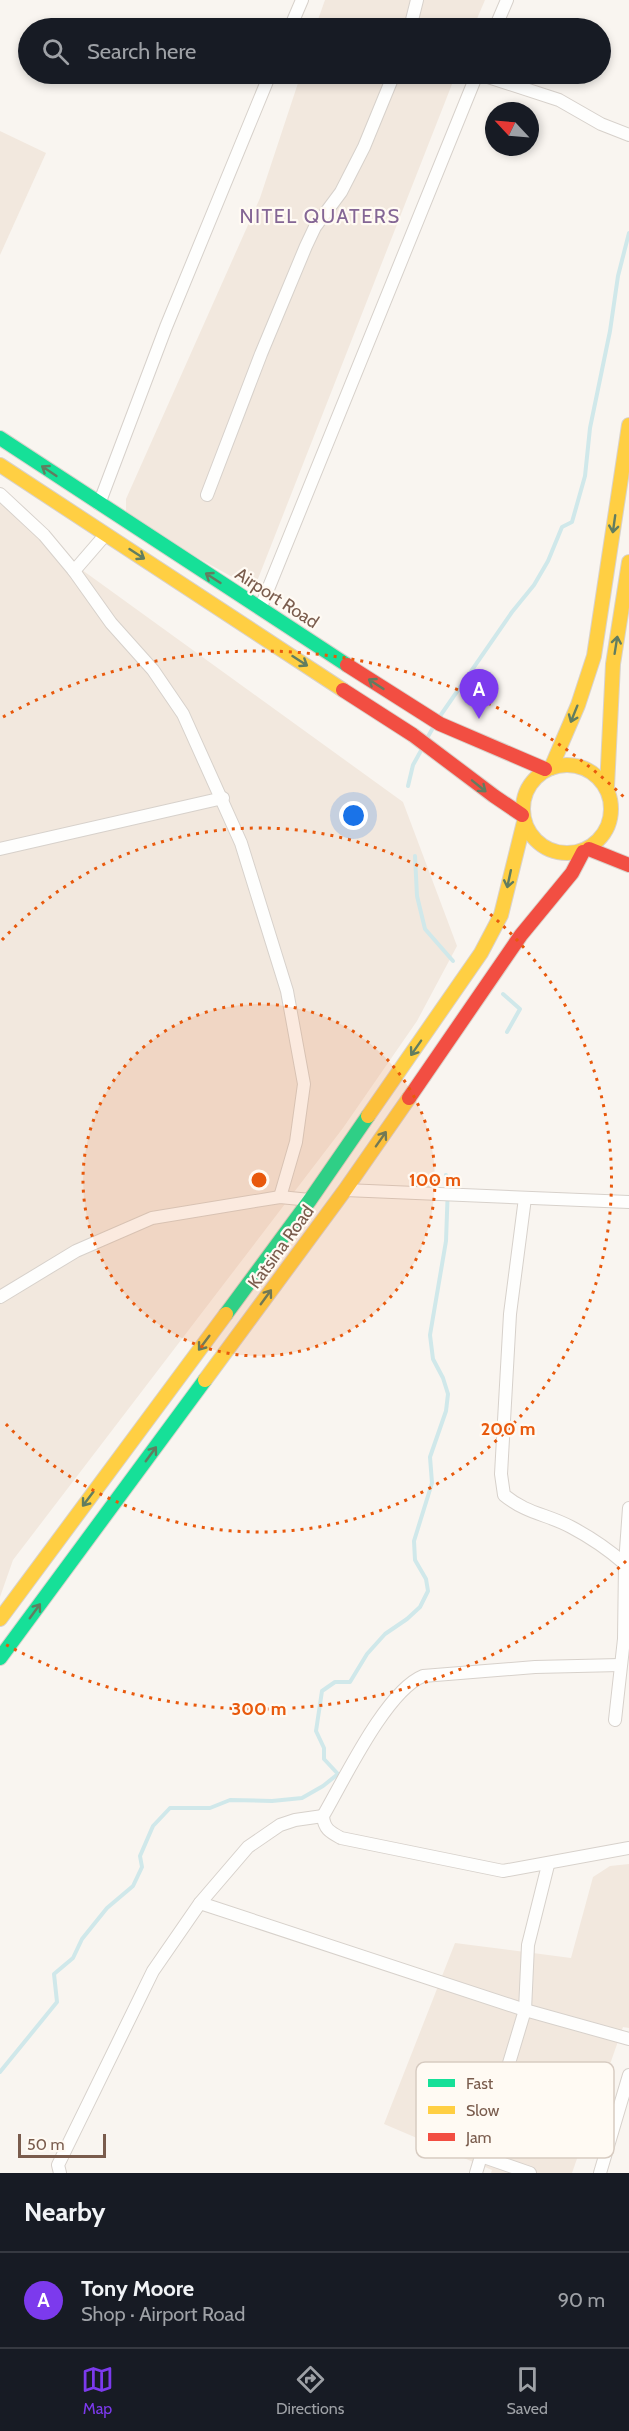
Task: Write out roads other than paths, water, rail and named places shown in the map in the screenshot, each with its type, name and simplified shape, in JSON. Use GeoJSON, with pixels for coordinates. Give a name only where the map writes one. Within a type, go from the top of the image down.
{"type":"FeatureCollection","features":[{"type":"Feature","properties":{"kind":"main road"},"geometry":{"type":"LineString","coordinates":[[523,819],[526,793],[534,780],[548,769],[578,705],[594,656],[629,424]]}},
{"type":"Feature","properties":{"kind":"main road","name":"Airport Road"},"geometry":{"type":"LineString","coordinates":[[0,438],[425,716],[454,732],[548,769]]}},
{"type":"Feature","properties":{"kind":"main road"},"geometry":{"type":"LineString","coordinates":[[0,465],[439,753],[494,799],[523,819],[536,842],[549,850],[564,854],[586,850],[629,865]]}},
{"type":"Feature","properties":{"kind":"main road"},"geometry":{"type":"LineString","coordinates":[[586,850],[608,829],[612,814],[608,792],[612,664],[629,562]]}},
{"type":"Feature","properties":{"kind":"main road"},"geometry":{"type":"LineString","coordinates":[[548,769],[568,765],[584,767],[597,775],[608,792],[629,809]]}},
{"type":"Feature","properties":{"kind":"main road","name":"Katsina Road"},"geometry":{"type":"LineString","coordinates":[[0,1620],[310,1200],[492,935],[501,915],[523,819]]}},
{"type":"Feature","properties":{"kind":"main road","name":"Katsina Road"},"geometry":{"type":"LineString","coordinates":[[0,1658],[345,1190],[520,936],[572,873],[586,850]]}},
{"type":"Feature","properties":{"kind":"street"},"geometry":{"type":"LineString","coordinates":[[294,18],[302,0]]}},
{"type":"Feature","properties":{"kind":"street"},"geometry":{"type":"LineString","coordinates":[[412,18],[417,0]]}},
{"type":"Feature","properties":{"kind":"street"},"geometry":{"type":"LineString","coordinates":[[499,18],[507,0]]}},
{"type":"Feature","properties":{"kind":"street"},"geometry":{"type":"LineString","coordinates":[[99,504],[166,327],[266,84]]}},
{"type":"Feature","properties":{"kind":"street"},"geometry":{"type":"LineString","coordinates":[[207,495],[261,354],[306,246],[315,227],[341,192],[364,147],[390,84]]}},
{"type":"Feature","properties":{"kind":"street"},"geometry":{"type":"LineString","coordinates":[[260,609],[474,84]]}},
{"type":"Feature","properties":{"kind":"street"},"geometry":{"type":"LineString","coordinates":[[509,84],[559,100],[601,124],[629,135]]}},
{"type":"Feature","properties":{"kind":"street"},"geometry":{"type":"LineString","coordinates":[[0,494],[44,535],[74,571],[111,623],[153,670],[183,714],[223,798],[241,843],[287,991],[304,1084],[296,1142],[280,1197]]}},
{"type":"Feature","properties":{"kind":"street"},"geometry":{"type":"LineString","coordinates":[[74,571],[106,534]]}},
{"type":"Feature","properties":{"kind":"street"},"geometry":{"type":"LineString","coordinates":[[0,849],[223,798]]}},
{"type":"Feature","properties":{"kind":"street"},"geometry":{"type":"LineString","coordinates":[[345,1190],[629,1203]]}},
{"type":"Feature","properties":{"kind":"street"},"geometry":{"type":"LineString","coordinates":[[0,1297],[76,1251],[152,1218],[280,1197],[310,1200]]}},
{"type":"Feature","properties":{"kind":"street"},"geometry":{"type":"LineString","coordinates":[[525,1198],[510,1314],[501,1474],[504,1495],[518,1506],[570,1527],[613,1553],[625,1564]]}},
{"type":"Feature","properties":{"kind":"street"},"geometry":{"type":"LineString","coordinates":[[615,1720],[621,1665],[627,1639],[625,1564],[629,1508]]}},
{"type":"Feature","properties":{"kind":"street"},"geometry":{"type":"LineString","coordinates":[[0,1620],[19,1632]]}},
{"type":"Feature","properties":{"kind":"street"},"geometry":{"type":"LineString","coordinates":[[621,1665],[535,1667],[423,1676],[412,1680],[400,1692],[377,1725],[323,1816],[324,1826],[328,1831],[351,1840],[503,1871],[548,1865],[629,1848]]}},
{"type":"Feature","properties":{"kind":"street"},"geometry":{"type":"LineString","coordinates":[[57,2172],[153,1971],[200,1903],[248,1846],[280,1825],[295,1820],[323,1816]]}},
{"type":"Feature","properties":{"kind":"street"},"geometry":{"type":"LineString","coordinates":[[509,2062],[525,2010],[528,1945],[548,1865]]}},
{"type":"Feature","properties":{"kind":"street"},"geometry":{"type":"LineString","coordinates":[[200,1903],[525,2010],[629,2039]]}},
{"type":"Feature","properties":{"kind":"street"},"geometry":{"type":"LineString","coordinates":[[614,2126],[629,2075]]}},
{"type":"Feature","properties":{"kind":"street"},"geometry":{"type":"LineString","coordinates":[[476,2173],[480,2158]]}},
{"type":"Feature","properties":{"kind":"street"},"geometry":{"type":"LineString","coordinates":[[487,2158],[530,2173]]}},
{"type":"Feature","properties":{"kind":"street"},"geometry":{"type":"LineString","coordinates":[[600,2173],[604,2158]]}},
{"type":"Feature","properties":{"kind":"waterway"},"geometry":{"type":"LineString","coordinates":[[438,719],[512,612],[534,585],[548,561],[562,527],[572,522],[585,476],[590,428],[610,331],[618,276],[629,233]]}},
{"type":"Feature","properties":{"kind":"waterway"},"geometry":{"type":"LineString","coordinates":[[426,740],[434,726]]}},
{"type":"Feature","properties":{"kind":"waterway"},"geometry":{"type":"LineString","coordinates":[[408,786],[413,765],[423,747]]}},
{"type":"Feature","properties":{"kind":"waterway"},"geometry":{"type":"LineString","coordinates":[[415,856],[417,896],[425,929],[453,961]]}},
{"type":"Feature","properties":{"kind":"waterway"},"geometry":{"type":"LineString","coordinates":[[503,994],[520,1009],[507,1032]]}},
{"type":"Feature","properties":{"kind":"waterway"},"geometry":{"type":"LineString","coordinates":[[0,2072],[57,2002],[54,1974],[73,1958],[82,1939],[107,1908],[133,1886],[142,1867],[140,1856],[153,1826],[170,1808],[210,1808],[230,1800],[272,1801],[302,1798],[338,1774],[324,1759],[324,1748],[316,1731],[322,1691],[335,1682],[350,1682],[367,1654],[385,1634],[420,1607],[428,1591],[426,1579],[415,1560],[414,1541],[432,1483],[430,1457],[446,1411],[448,1394],[433,1359],[430,1335],[446,1241],[448,1185],[446,1175]]}},
{"type":"Feature","properties":{"kind":"place","name":"Tony Moore"},"geometry":{"type":"Point","coordinates":[479,719]}},
{"type":"Feature","properties":{"kind":"district","name":"NITEL QUATERS"},"geometry":{"type":"Point","coordinates":[320,216]}}]}
